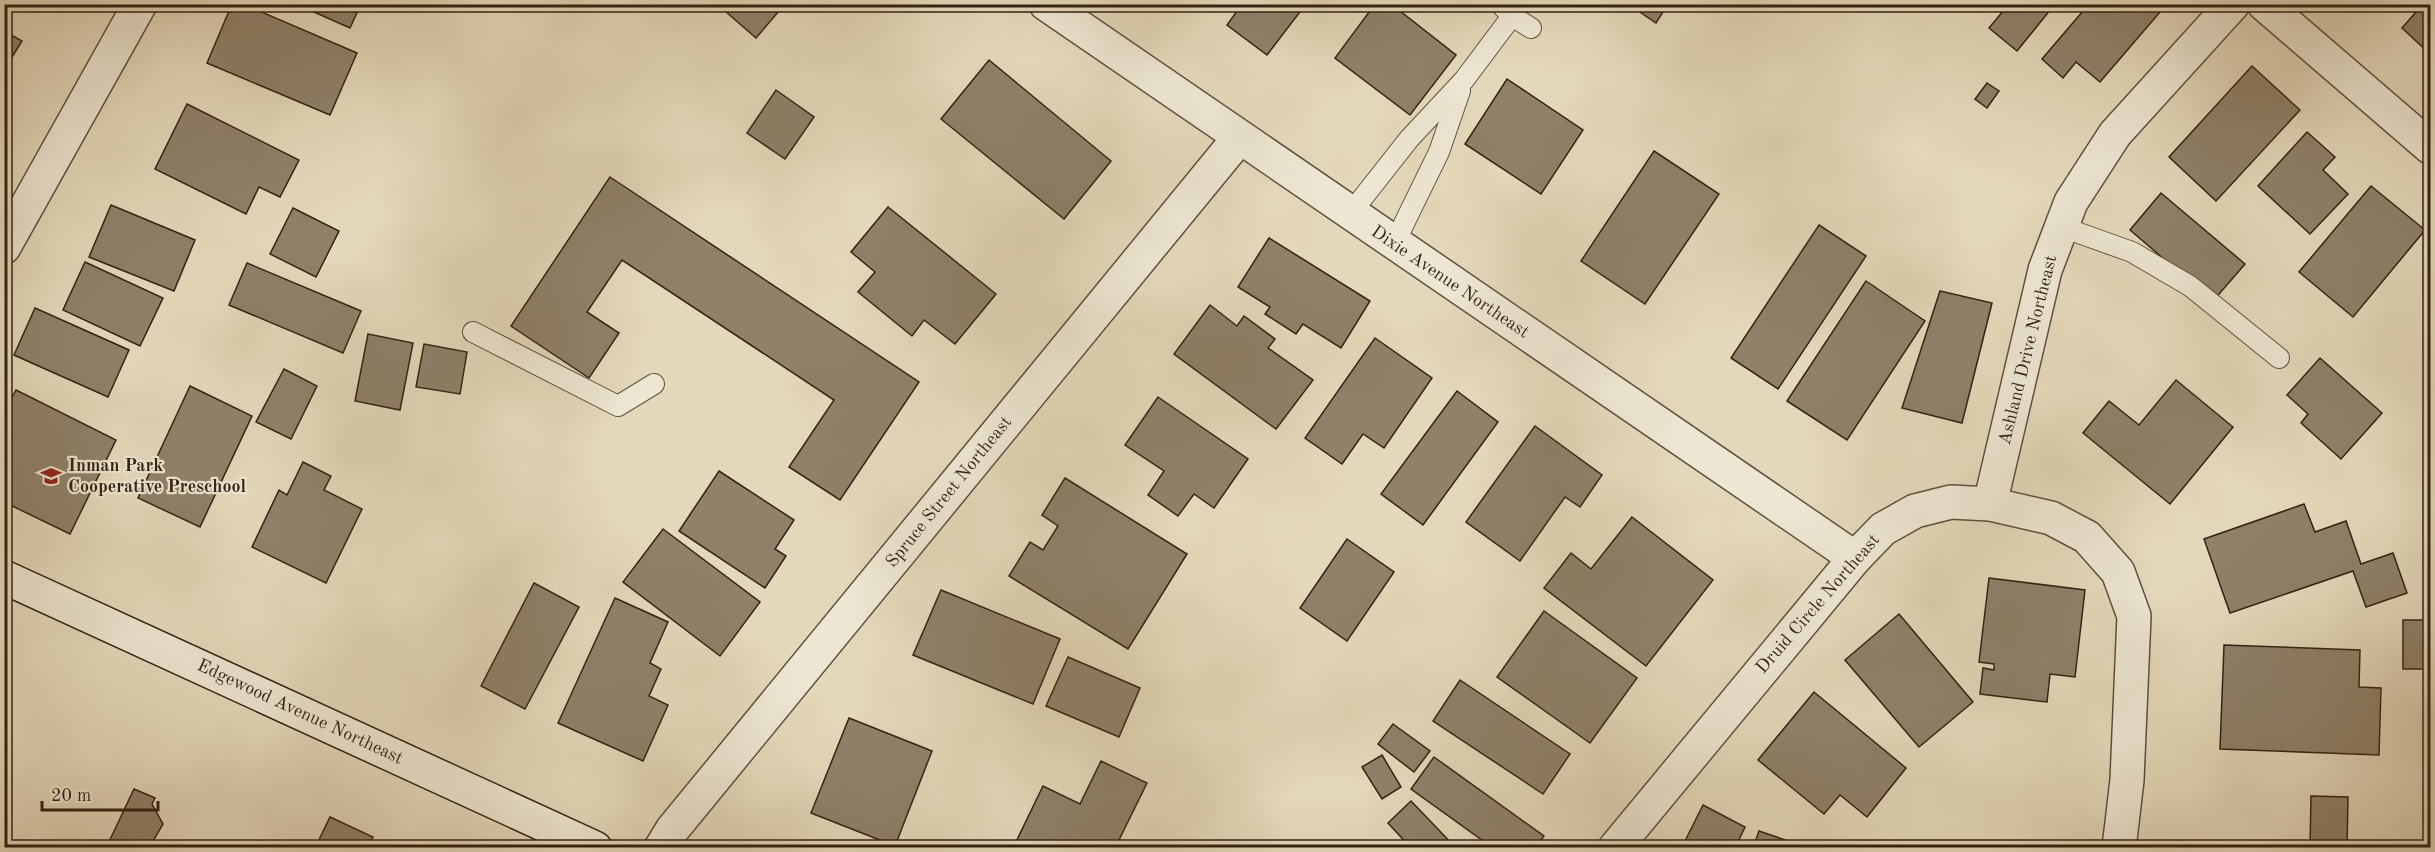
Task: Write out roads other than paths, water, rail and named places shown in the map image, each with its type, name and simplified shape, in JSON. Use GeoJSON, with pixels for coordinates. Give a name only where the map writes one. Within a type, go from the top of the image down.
{"type":"FeatureCollection","features":[{"type":"Feature","properties":{"kind":"street"},"geometry":{"type":"LineString","coordinates":[[4,247],[140,4]]}},
{"type":"Feature","properties":{"kind":"street","name":"Dixie Avenue Northeast"},"geometry":{"type":"LineString","coordinates":[[1046,4],[1855,558]]}},
{"type":"Feature","properties":{"kind":"street","name":"Ashland Drive Northeast"},"geometry":{"type":"LineString","coordinates":[[1990,504],[2045,270],[2071,202],[2115,134],[2233,4]]}},
{"type":"Feature","properties":{"kind":"street"},"geometry":{"type":"LineString","coordinates":[[2264,4],[2430,147]]}},
{"type":"Feature","properties":{"kind":"street","name":"Spruce Street Northeast"},"geometry":{"type":"LineString","coordinates":[[661,848],[672,830],[1239,138]]}},
{"type":"Feature","properties":{"kind":"street","name":"Druid Circle Northeast"},"geometry":{"type":"LineString","coordinates":[[1615,848],[1855,558],[1883,529],[1915,511],[1951,502],[1990,504],[2051,518],[2087,537],[2118,572],[2134,616],[2127,780],[2119,848]]}},
{"type":"Feature","properties":{"kind":"street","name":"Edgewood Avenue Northeast"},"geometry":{"type":"LineString","coordinates":[[4,577],[579,844]]}},
{"type":"Feature","properties":{"kind":"lane"},"geometry":{"type":"LineString","coordinates":[[1350,214],[1409,139],[1464,80],[1507,11],[1531,28]]}},
{"type":"Feature","properties":{"kind":"lane"},"geometry":{"type":"LineString","coordinates":[[1394,244],[1439,152],[1464,80]]}},
{"type":"Feature","properties":{"kind":"lane"},"geometry":{"type":"LineString","coordinates":[[2062,227],[2132,252],[2190,286],[2279,358]]}},
{"type":"Feature","properties":{"kind":"lane"},"geometry":{"type":"LineString","coordinates":[[473,332],[618,406],[654,384]]}},
{"type":"Feature","properties":{"kind":"place","name":"Inman Park Cooperative Preschool"},"geometry":{"type":"Point","coordinates":[51,476]}}]}
